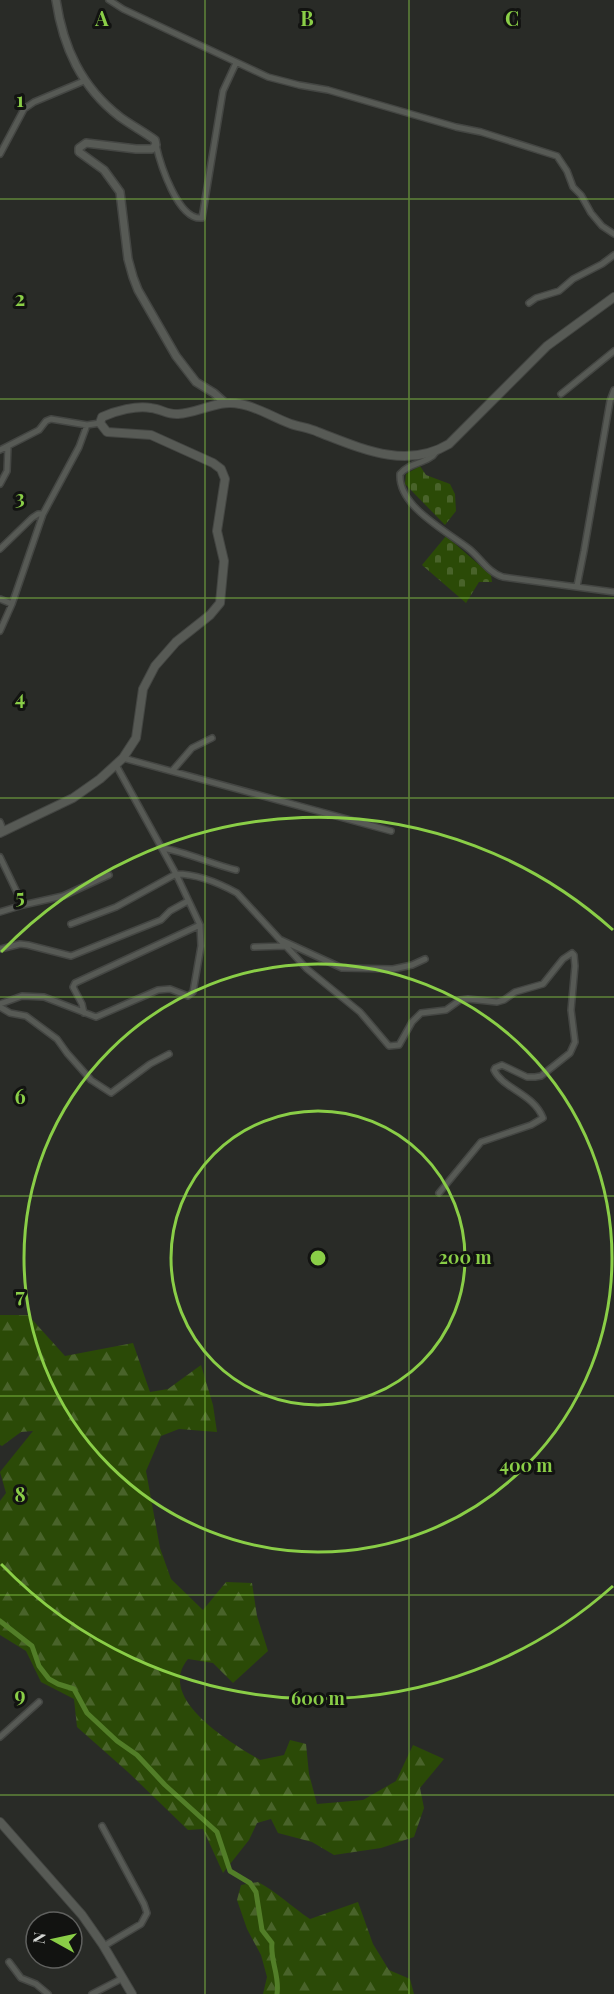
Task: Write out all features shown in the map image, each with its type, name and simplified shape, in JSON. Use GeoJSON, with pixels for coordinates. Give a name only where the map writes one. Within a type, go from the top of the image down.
{"type":"FeatureCollection","features":[{"type":"Feature","properties":{"kind":"main road"},"geometry":{"type":"LineString","coordinates":[[2,832],[73,798],[100,779],[123,758],[136,738],[143,689],[155,666],[176,642],[210,615],[220,603],[224,561],[217,531],[225,478],[221,469],[213,463],[151,435],[107,432],[100,423],[102,417],[140,408],[178,414],[224,402],[244,404],[292,425],[380,453],[404,457],[436,452],[456,438],[552,341],[614,297]]}},
{"type":"Feature","properties":{"kind":"main road"},"geometry":{"type":"LineString","coordinates":[[0,1822],[76,1908],[104,1946],[132,1994]]}},
{"type":"Feature","properties":{"kind":"street"},"geometry":{"type":"LineString","coordinates":[[56,0],[63,36],[75,66],[84,81],[117,115],[155,140],[162,170],[172,191],[197,218],[202,218],[223,91],[236,63]]}},
{"type":"Feature","properties":{"kind":"street"},"geometry":{"type":"LineString","coordinates":[[109,0],[268,78],[328,90],[481,132],[557,156],[567,171],[573,187],[581,195],[591,213],[602,226],[614,234]]}},
{"type":"Feature","properties":{"kind":"street"},"geometry":{"type":"LineString","coordinates":[[0,154],[24,109],[34,102],[84,81]]}},
{"type":"Feature","properties":{"kind":"street"},"geometry":{"type":"LineString","coordinates":[[156,145],[152,149],[143,149],[86,143],[79,148],[80,152],[104,170],[120,192],[128,259],[138,290],[176,356],[196,382],[224,402]]}},
{"type":"Feature","properties":{"kind":"street"},"geometry":{"type":"LineString","coordinates":[[529,303],[536,298],[559,291],[573,279],[614,255]]}},
{"type":"Feature","properties":{"kind":"street"},"geometry":{"type":"LineString","coordinates":[[561,394],[614,351]]}},
{"type":"Feature","properties":{"kind":"street"},"geometry":{"type":"LineString","coordinates":[[577,586],[610,401],[614,390]]}},
{"type":"Feature","properties":{"kind":"street"},"geometry":{"type":"LineString","coordinates":[[0,450],[39,430],[46,421],[51,419],[87,424],[100,423]]}},
{"type":"Feature","properties":{"kind":"street"},"geometry":{"type":"LineString","coordinates":[[0,631],[44,514],[79,447],[87,424]]}},
{"type":"Feature","properties":{"kind":"street"},"geometry":{"type":"LineString","coordinates":[[0,484],[7,471],[8,446]]}},
{"type":"Feature","properties":{"kind":"street"},"geometry":{"type":"LineString","coordinates":[[436,452],[432,457],[410,466],[400,474],[401,486],[418,511],[469,548],[497,576],[614,591]]}},
{"type":"Feature","properties":{"kind":"street"},"geometry":{"type":"LineString","coordinates":[[0,549],[32,518],[38,514],[44,514]]}},
{"type":"Feature","properties":{"kind":"street"},"geometry":{"type":"LineString","coordinates":[[0,599],[12,604]]}},
{"type":"Feature","properties":{"kind":"street"},"geometry":{"type":"LineString","coordinates":[[173,770],[192,748],[212,738]]}},
{"type":"Feature","properties":{"kind":"street"},"geometry":{"type":"LineString","coordinates":[[123,758],[391,831]]}},
{"type":"Feature","properties":{"kind":"street"},"geometry":{"type":"LineString","coordinates":[[116,765],[176,874],[200,925],[200,958],[194,992],[188,996],[170,989],[158,990],[96,1017],[44,997],[22,996],[0,1005],[10,1013],[26,1016],[57,1039],[91,1080],[111,1093],[150,1064],[169,1054]]}},
{"type":"Feature","properties":{"kind":"street"},"geometry":{"type":"LineString","coordinates":[[0,822],[2,832]]}},
{"type":"Feature","properties":{"kind":"street"},"geometry":{"type":"LineString","coordinates":[[162,848],[236,870]]}},
{"type":"Feature","properties":{"kind":"street"},"geometry":{"type":"LineString","coordinates":[[1,861],[23,905]]}},
{"type":"Feature","properties":{"kind":"street"},"geometry":{"type":"LineString","coordinates":[[71,924],[116,907],[176,874],[222,885],[237,893],[307,969],[360,1012],[389,1046],[394,1047],[399,1046],[403,1041],[412,1022],[421,1013],[446,1010],[460,1000],[497,1002],[504,1000],[515,992],[543,984],[563,959],[572,953],[575,966],[571,1010],[575,1042],[570,1053],[541,1076],[527,1077],[502,1065],[494,1070],[498,1077],[535,1103],[543,1118],[531,1125],[481,1142],[439,1193]]}},
{"type":"Feature","properties":{"kind":"street"},"geometry":{"type":"LineString","coordinates":[[0,912],[63,896],[109,875]]}},
{"type":"Feature","properties":{"kind":"street"},"geometry":{"type":"LineString","coordinates":[[0,949],[20,944],[71,956],[161,920],[170,911],[188,901]]}},
{"type":"Feature","properties":{"kind":"street"},"geometry":{"type":"LineString","coordinates":[[84,1012],[73,987],[75,983],[200,925]]}},
{"type":"Feature","properties":{"kind":"street"},"geometry":{"type":"LineString","coordinates":[[254,947],[283,943],[342,968],[393,969],[412,965],[425,958]]}},
{"type":"Feature","properties":{"kind":"street"},"geometry":{"type":"LineString","coordinates":[[0,1737],[39,1702]]}},
{"type":"Feature","properties":{"kind":"street"},"geometry":{"type":"LineString","coordinates":[[102,1826],[147,1913],[141,1924],[104,1946]]}},
{"type":"Feature","properties":{"kind":"street"},"geometry":{"type":"LineString","coordinates":[[9,1962],[21,1978],[36,1984],[48,1994]]}},
{"type":"Feature","properties":{"kind":"street"},"geometry":{"type":"LineString","coordinates":[[92,1994],[123,1978]]}},
{"type":"Feature","properties":{"kind":"green space"},"geometry":{"type":"Polygon","coordinates":[[[420,466],[426,475],[450,484],[455,494],[456,511],[445,525],[405,484],[406,474],[420,466]]]}},
{"type":"Feature","properties":{"kind":"green space"},"geometry":{"type":"Polygon","coordinates":[[[446,536],[491,575],[492,582],[479,582],[466,603],[422,565],[446,536]]]}},
{"type":"Feature","properties":{"kind":"green space"},"geometry":{"type":"Polygon","coordinates":[[[0,1315],[28,1315],[65,1356],[133,1343],[150,1392],[168,1389],[201,1365],[213,1405],[217,1432],[179,1429],[161,1436],[146,1471],[160,1548],[171,1579],[203,1610],[226,1582],[252,1583],[257,1616],[268,1651],[233,1683],[213,1663],[188,1659],[180,1674],[181,1689],[189,1704],[201,1718],[232,1743],[260,1760],[284,1755],[290,1740],[306,1744],[309,1774],[317,1804],[363,1800],[396,1781],[413,1745],[444,1759],[420,1788],[424,1808],[414,1837],[381,1848],[334,1855],[312,1842],[278,1833],[271,1819],[257,1823],[249,1840],[223,1873],[203,1829],[188,1830],[77,1727],[74,1699],[41,1682],[26,1651],[0,1635],[0,1501],[6,1493],[0,1472],[33,1431],[21,1432],[2,1446],[0,1445],[0,1315]]]}},
{"type":"Feature","properties":{"kind":"green space"},"geometry":{"type":"Polygon","coordinates":[[[258,1882],[310,1919],[358,1902],[373,1944],[389,1970],[410,1979],[414,1994],[263,1994],[267,1977],[261,1955],[247,1929],[237,1900],[241,1885],[258,1882]]]}},
{"type":"Feature","properties":{"kind":"waterway"},"geometry":{"type":"LineString","coordinates":[[0,1621],[32,1646],[39,1666],[49,1679],[74,1689],[87,1713],[117,1741],[137,1755],[165,1785],[217,1832],[230,1871],[250,1883],[256,1892],[262,1930],[272,1943],[277,1994]]}}]}
